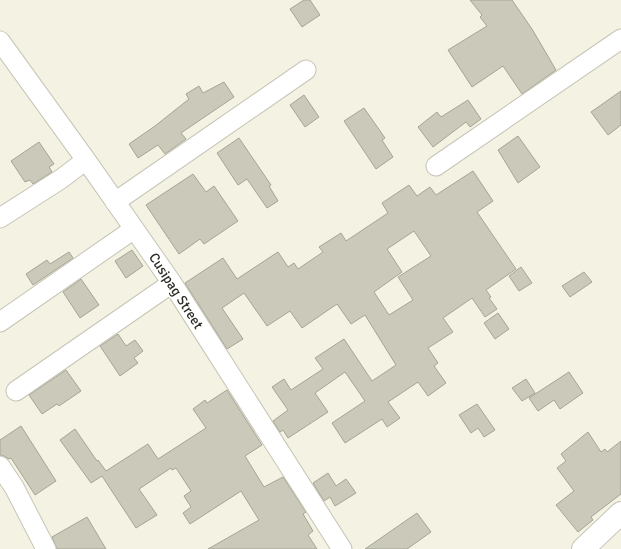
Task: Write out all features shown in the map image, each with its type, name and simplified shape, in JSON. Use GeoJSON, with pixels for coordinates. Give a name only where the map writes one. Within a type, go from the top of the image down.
{"type":"FeatureCollection","features":[{"type":"Feature","properties":{"kind":"street"},"geometry":{"type":"LineString","coordinates":[[436,166],[621,39]]}},
{"type":"Feature","properties":{"kind":"street","name":"Cusipag Street"},"geometry":{"type":"LineString","coordinates":[[0,41],[172,283],[342,549]]}},
{"type":"Feature","properties":{"kind":"street"},"geometry":{"type":"LineString","coordinates":[[115,202],[306,70]]}},
{"type":"Feature","properties":{"kind":"street"},"geometry":{"type":"LineString","coordinates":[[0,218],[62,180],[86,160]]}},
{"type":"Feature","properties":{"kind":"street"},"geometry":{"type":"LineString","coordinates":[[0,322],[134,229]]}},
{"type":"Feature","properties":{"kind":"street"},"geometry":{"type":"LineString","coordinates":[[16,391],[172,283]]}},
{"type":"Feature","properties":{"kind":"street"},"geometry":{"type":"LineString","coordinates":[[0,466],[14,487],[46,549]]}},
{"type":"Feature","properties":{"kind":"street"},"geometry":{"type":"LineString","coordinates":[[583,549],[621,513]]}},
{"type":"Feature","properties":{"kind":"building"},"geometry":{"type":"Polygon","coordinates":[[[304,0],[310,0],[320,15],[302,27],[290,9],[304,0]]]}},
{"type":"Feature","properties":{"kind":"building"},"geometry":{"type":"Polygon","coordinates":[[[470,0],[512,0],[532,29],[556,70],[522,94],[503,66],[472,87],[448,50],[487,26],[480,17],[482,15],[470,0]]]}},
{"type":"Feature","properties":{"kind":"building"},"geometry":{"type":"Polygon","coordinates":[[[224,82],[234,97],[181,133],[186,139],[165,154],[158,145],[138,158],[129,144],[189,99],[186,94],[199,86],[203,93],[224,82]]]}},
{"type":"Feature","properties":{"kind":"building"},"geometry":{"type":"Polygon","coordinates":[[[621,91],[621,125],[608,135],[591,112],[621,91]]]}},
{"type":"Feature","properties":{"kind":"building"},"geometry":{"type":"Polygon","coordinates":[[[304,95],[319,117],[305,127],[290,105],[304,95]]]}},
{"type":"Feature","properties":{"kind":"building"},"geometry":{"type":"Polygon","coordinates":[[[468,100],[481,119],[470,127],[466,122],[433,147],[418,127],[437,112],[441,117],[468,100]]]}},
{"type":"Feature","properties":{"kind":"building"},"geometry":{"type":"Polygon","coordinates":[[[364,108],[385,138],[382,140],[393,157],[376,169],[344,121],[364,108]]]}},
{"type":"Feature","properties":{"kind":"building"},"geometry":{"type":"Polygon","coordinates":[[[518,136],[540,167],[518,183],[498,150],[518,136]]]}},
{"type":"Feature","properties":{"kind":"building"},"geometry":{"type":"Polygon","coordinates":[[[239,138],[271,185],[269,186],[278,201],[267,208],[247,179],[238,185],[217,153],[239,138]]]}},
{"type":"Feature","properties":{"kind":"building"},"geometry":{"type":"Polygon","coordinates":[[[39,142],[54,164],[49,167],[52,172],[33,184],[30,180],[25,182],[11,161],[39,142]]]}},
{"type":"Feature","properties":{"kind":"building"},"geometry":{"type":"Polygon","coordinates":[[[473,171],[493,201],[477,212],[516,269],[486,290],[491,297],[489,298],[497,309],[485,317],[472,298],[443,318],[453,332],[428,348],[438,363],[434,366],[446,383],[428,396],[418,382],[388,402],[400,418],[387,427],[382,419],[345,443],[332,423],[365,401],[345,372],[315,393],[328,412],[288,438],[283,430],[280,432],[273,421],[288,410],[272,387],[284,379],[291,390],[323,369],[315,358],[344,339],[372,381],[396,365],[365,315],[351,324],[337,304],[302,328],[290,311],[267,326],[244,293],[222,308],[243,339],[227,349],[185,283],[223,258],[237,279],[278,252],[288,267],[294,263],[298,269],[323,252],[319,247],[341,233],[346,241],[388,213],[382,203],[409,185],[417,196],[430,187],[436,195],[473,171]],[[414,231],[387,249],[402,272],[374,292],[389,315],[413,300],[398,277],[431,256],[414,231]]]}},
{"type":"Feature","properties":{"kind":"building"},"geometry":{"type":"Polygon","coordinates":[[[193,174],[206,192],[214,186],[238,221],[204,244],[200,239],[179,254],[146,205],[193,174]]]}},
{"type":"Feature","properties":{"kind":"building"},"geometry":{"type":"Polygon","coordinates":[[[132,250],[143,266],[126,278],[115,261],[132,250]]]}},
{"type":"Feature","properties":{"kind":"building"},"geometry":{"type":"Polygon","coordinates":[[[69,252],[73,258],[33,285],[26,274],[47,260],[50,264],[69,252]]]}},
{"type":"Feature","properties":{"kind":"building"},"geometry":{"type":"Polygon","coordinates":[[[521,267],[532,283],[519,291],[509,276],[521,267]]]}},
{"type":"Feature","properties":{"kind":"building"},"geometry":{"type":"Polygon","coordinates":[[[584,272],[592,282],[570,297],[562,286],[584,272]]]}},
{"type":"Feature","properties":{"kind":"building"},"geometry":{"type":"Polygon","coordinates":[[[81,279],[99,305],[80,318],[63,292],[81,279]]]}},
{"type":"Feature","properties":{"kind":"building"},"geometry":{"type":"Polygon","coordinates":[[[498,313],[509,329],[495,339],[484,323],[498,313]]]}},
{"type":"Feature","properties":{"kind":"building"},"geometry":{"type":"Polygon","coordinates":[[[118,334],[126,346],[135,340],[143,351],[134,358],[138,363],[120,376],[100,346],[118,334]]]}},
{"type":"Feature","properties":{"kind":"building"},"geometry":{"type":"Polygon","coordinates":[[[66,370],[81,391],[59,406],[57,404],[42,414],[29,395],[66,370]]]}},
{"type":"Feature","properties":{"kind":"building"},"geometry":{"type":"Polygon","coordinates":[[[569,372],[583,393],[560,409],[554,400],[538,411],[529,398],[569,372]]]}},
{"type":"Feature","properties":{"kind":"building"},"geometry":{"type":"Polygon","coordinates":[[[526,379],[535,393],[522,401],[512,388],[526,379]]]}},
{"type":"Feature","properties":{"kind":"building"},"geometry":{"type":"Polygon","coordinates":[[[227,390],[262,445],[245,456],[264,487],[283,477],[306,512],[303,514],[313,531],[308,535],[317,549],[208,549],[259,520],[241,491],[190,524],[183,513],[191,507],[184,496],[191,491],[176,468],[172,470],[171,468],[139,489],[157,515],[136,528],[102,476],[91,483],[60,440],[75,429],[97,461],[98,460],[106,471],[148,444],[158,459],[206,428],[193,409],[205,400],[207,403],[227,390]]]}},
{"type":"Feature","properties":{"kind":"building"},"geometry":{"type":"Polygon","coordinates":[[[477,404],[495,430],[484,437],[478,428],[471,433],[459,415],[477,404]]]}},
{"type":"Feature","properties":{"kind":"building"},"geometry":{"type":"Polygon","coordinates":[[[21,426],[56,481],[35,495],[11,458],[9,459],[0,455],[0,440],[21,426]]]}},
{"type":"Feature","properties":{"kind":"building"},"geometry":{"type":"Polygon","coordinates":[[[588,432],[601,452],[605,449],[607,452],[621,441],[621,494],[591,517],[593,520],[578,532],[556,505],[574,491],[557,468],[566,461],[561,454],[588,432]]]}},
{"type":"Feature","properties":{"kind":"building"},"geometry":{"type":"Polygon","coordinates":[[[328,473],[336,486],[346,479],[356,493],[335,506],[330,497],[324,501],[313,483],[328,473]]]}},
{"type":"Feature","properties":{"kind":"building"},"geometry":{"type":"Polygon","coordinates":[[[417,513],[431,532],[407,549],[365,549],[417,513]]]}},
{"type":"Feature","properties":{"kind":"building"},"geometry":{"type":"Polygon","coordinates":[[[87,517],[106,549],[57,549],[52,537],[87,517]]]}}]}
